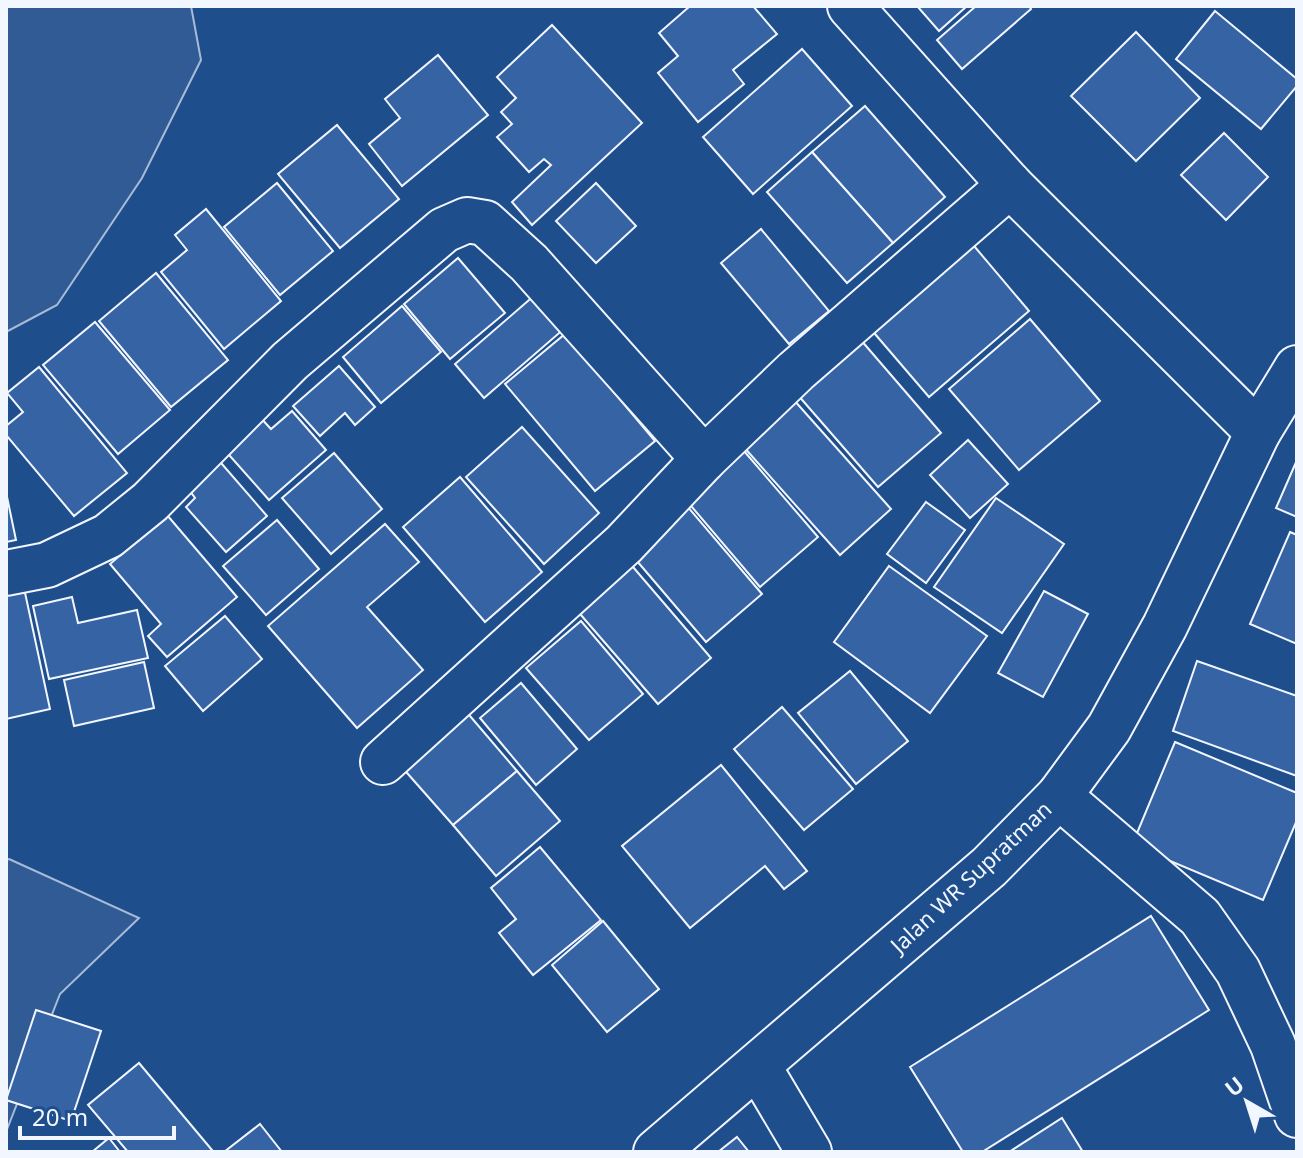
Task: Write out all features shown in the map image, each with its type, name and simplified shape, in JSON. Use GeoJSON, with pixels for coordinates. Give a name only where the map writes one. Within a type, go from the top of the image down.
{"type":"FeatureCollection","features":[{"type":"Feature","properties":{"kind":"main road"},"geometry":{"type":"LineString","coordinates":[[850,6],[1010,185],[1258,432]]}},
{"type":"Feature","properties":{"kind":"main road"},"geometry":{"type":"LineString","coordinates":[[383,762],[624,544],[704,459],[796,371],[1010,185]]}},
{"type":"Feature","properties":{"kind":"main road"},"geometry":{"type":"LineString","coordinates":[[6,573],[47,565],[108,536],[150,502],[290,361],[444,230],[467,220],[485,223],[529,263],[704,459]]}},
{"type":"Feature","properties":{"kind":"main road","name":"Jalan WR Supratman"},"geometry":{"type":"LineString","coordinates":[[656,1152],[989,867],[1059,796],[1109,728],[1165,626],[1258,432],[1297,368]]}},
{"type":"Feature","properties":{"kind":"main road"},"geometry":{"type":"LineString","coordinates":[[1059,796],[1200,917],[1238,971],[1273,1045],[1297,1115]]}},
{"type":"Feature","properties":{"kind":"main road"},"geometry":{"type":"LineString","coordinates":[[758,1066],[809,1152]]}},
{"type":"Feature","properties":{"kind":"shaded area"},"geometry":{"type":"Polygon","coordinates":[[[6,6],[191,6],[201,60],[142,178],[57,305],[6,332],[6,6]]]}},
{"type":"Feature","properties":{"kind":"shaded area"},"geometry":{"type":"Polygon","coordinates":[[[6,860],[139,918],[60,994],[6,1132],[6,860]]]}},
{"type":"Feature","properties":{"kind":"building"},"geometry":{"type":"Polygon","coordinates":[[[690,6],[753,6],[777,34],[733,70],[744,84],[698,122],[658,73],[678,56],[659,33],[690,6]]]}},
{"type":"Feature","properties":{"kind":"building"},"geometry":{"type":"Polygon","coordinates":[[[917,6],[967,6],[939,31],[917,6]]]}},
{"type":"Feature","properties":{"kind":"building"},"geometry":{"type":"Polygon","coordinates":[[[976,6],[1029,6],[1031,9],[962,69],[937,40],[976,6]]]}},
{"type":"Feature","properties":{"kind":"building"},"geometry":{"type":"Polygon","coordinates":[[[1215,11],[1297,79],[1297,86],[1261,129],[1176,59],[1215,11]]]}},
{"type":"Feature","properties":{"kind":"building"},"geometry":{"type":"Polygon","coordinates":[[[552,25],[642,123],[532,225],[512,202],[551,165],[544,159],[529,172],[497,137],[512,124],[501,112],[516,98],[497,77],[552,25]]]}},
{"type":"Feature","properties":{"kind":"building"},"geometry":{"type":"Polygon","coordinates":[[[1136,32],[1200,98],[1136,161],[1071,96],[1136,32]]]}},
{"type":"Feature","properties":{"kind":"building"},"geometry":{"type":"Polygon","coordinates":[[[802,49],[852,106],[753,194],[703,137],[802,49]]]}},
{"type":"Feature","properties":{"kind":"building"},"geometry":{"type":"Polygon","coordinates":[[[438,55],[488,115],[402,186],[369,144],[400,118],[385,99],[438,55]]]}},
{"type":"Feature","properties":{"kind":"building"},"geometry":{"type":"Polygon","coordinates":[[[865,106],[945,197],[893,243],[812,152],[865,106]]]}},
{"type":"Feature","properties":{"kind":"building"},"geometry":{"type":"Polygon","coordinates":[[[337,125],[399,199],[340,248],[278,174],[337,125]]]}},
{"type":"Feature","properties":{"kind":"building"},"geometry":{"type":"Polygon","coordinates":[[[1224,133],[1268,177],[1226,220],[1181,175],[1224,133]]]}},
{"type":"Feature","properties":{"kind":"building"},"geometry":{"type":"Polygon","coordinates":[[[812,152],[893,243],[847,283],[767,192],[812,152]]]}},
{"type":"Feature","properties":{"kind":"building"},"geometry":{"type":"Polygon","coordinates":[[[277,183],[333,251],[280,295],[224,227],[277,183]]]}},
{"type":"Feature","properties":{"kind":"building"},"geometry":{"type":"Polygon","coordinates":[[[596,183],[636,226],[596,263],[556,221],[596,183]]]}},
{"type":"Feature","properties":{"kind":"building"},"geometry":{"type":"Polygon","coordinates":[[[206,209],[281,301],[224,349],[161,272],[187,250],[175,235],[206,209]]]}},
{"type":"Feature","properties":{"kind":"building"},"geometry":{"type":"Polygon","coordinates":[[[761,229],[829,311],[789,344],[721,263],[761,229]]]}},
{"type":"Feature","properties":{"kind":"building"},"geometry":{"type":"Polygon","coordinates":[[[969,240],[1029,311],[929,397],[869,327],[969,240]]]}},
{"type":"Feature","properties":{"kind":"building"},"geometry":{"type":"Polygon","coordinates":[[[458,258],[505,313],[450,359],[404,304],[458,258]]]}},
{"type":"Feature","properties":{"kind":"building"},"geometry":{"type":"Polygon","coordinates":[[[156,273],[228,360],[171,407],[99,321],[156,273]]]}},
{"type":"Feature","properties":{"kind":"building"},"geometry":{"type":"Polygon","coordinates":[[[536,294],[565,328],[484,398],[455,364],[536,294]]]}},
{"type":"Feature","properties":{"kind":"building"},"geometry":{"type":"Polygon","coordinates":[[[402,306],[441,352],[381,403],[343,357],[402,306]]]}},
{"type":"Feature","properties":{"kind":"building"},"geometry":{"type":"Polygon","coordinates":[[[1030,319],[1100,401],[1019,470],[949,389],[1030,319]]]}},
{"type":"Feature","properties":{"kind":"building"},"geometry":{"type":"Polygon","coordinates":[[[95,322],[170,410],[118,454],[43,365],[95,322]]]}},
{"type":"Feature","properties":{"kind":"building"},"geometry":{"type":"Polygon","coordinates":[[[565,334],[655,441],[595,491],[505,384],[565,334]]]}},
{"type":"Feature","properties":{"kind":"building"},"geometry":{"type":"Polygon","coordinates":[[[860,339],[941,433],[878,487],[797,394],[860,339]]]}},
{"type":"Feature","properties":{"kind":"building"},"geometry":{"type":"Polygon","coordinates":[[[339,366],[375,407],[355,425],[345,413],[320,436],[293,406],[339,366]]]}},
{"type":"Feature","properties":{"kind":"building"},"geometry":{"type":"Polygon","coordinates":[[[39,367],[127,473],[74,516],[6,435],[6,426],[23,412],[7,393],[39,367]]]}},
{"type":"Feature","properties":{"kind":"building"},"geometry":{"type":"Polygon","coordinates":[[[793,399],[891,509],[840,555],[742,445],[793,399]]]}},
{"type":"Feature","properties":{"kind":"building"},"geometry":{"type":"Polygon","coordinates":[[[292,411],[326,450],[269,500],[222,447],[258,415],[271,429],[292,411]]]}},
{"type":"Feature","properties":{"kind":"building"},"geometry":{"type":"Polygon","coordinates":[[[522,427],[599,513],[544,564],[466,477],[522,427]]]}},
{"type":"Feature","properties":{"kind":"building"},"geometry":{"type":"Polygon","coordinates":[[[968,440],[1008,484],[970,518],[930,475],[968,440]]]}},
{"type":"Feature","properties":{"kind":"building"},"geometry":{"type":"Polygon","coordinates":[[[744,451],[818,537],[760,587],[686,500],[744,451]]]}},
{"type":"Feature","properties":{"kind":"building"},"geometry":{"type":"Polygon","coordinates":[[[334,453],[382,509],[331,554],[282,498],[334,453]]]}},
{"type":"Feature","properties":{"kind":"building"},"geometry":{"type":"Polygon","coordinates":[[[215,456],[267,516],[226,552],[186,507],[195,498],[184,483],[215,456]]]}},
{"type":"Feature","properties":{"kind":"building"},"geometry":{"type":"Polygon","coordinates":[[[1297,460],[1297,517],[1276,508],[1297,460]]]}},
{"type":"Feature","properties":{"kind":"building"},"geometry":{"type":"Polygon","coordinates":[[[460,477],[542,572],[485,622],[403,527],[460,477]]]}},
{"type":"Feature","properties":{"kind":"building"},"geometry":{"type":"Polygon","coordinates":[[[6,492],[16,540],[6,542],[6,492]]]}},
{"type":"Feature","properties":{"kind":"building"},"geometry":{"type":"Polygon","coordinates":[[[996,498],[1064,544],[1002,633],[934,587],[996,498]]]}},
{"type":"Feature","properties":{"kind":"building"},"geometry":{"type":"Polygon","coordinates":[[[926,502],[965,530],[926,583],[887,554],[926,502]]]}},
{"type":"Feature","properties":{"kind":"building"},"geometry":{"type":"Polygon","coordinates":[[[687,506],[762,594],[706,642],[631,554],[687,506]]]}},
{"type":"Feature","properties":{"kind":"building"},"geometry":{"type":"Polygon","coordinates":[[[167,515],[237,597],[167,657],[148,636],[161,624],[110,564],[167,515]]]}},
{"type":"Feature","properties":{"kind":"building"},"geometry":{"type":"Polygon","coordinates":[[[277,520],[319,569],[266,615],[223,566],[277,520]]]}},
{"type":"Feature","properties":{"kind":"building"},"geometry":{"type":"Polygon","coordinates":[[[385,524],[419,562],[367,607],[423,670],[357,728],[268,626],[385,524]]]}},
{"type":"Feature","properties":{"kind":"building"},"geometry":{"type":"Polygon","coordinates":[[[1290,532],[1297,535],[1297,644],[1250,624],[1290,532]]]}},
{"type":"Feature","properties":{"kind":"building"},"geometry":{"type":"Polygon","coordinates":[[[627,560],[711,658],[658,704],[574,607],[627,560]]]}},
{"type":"Feature","properties":{"kind":"building"},"geometry":{"type":"Polygon","coordinates":[[[889,566],[987,636],[930,713],[834,642],[889,566]]]}},
{"type":"Feature","properties":{"kind":"building"},"geometry":{"type":"Polygon","coordinates":[[[24,588],[50,709],[6,719],[6,592],[24,588]]]}},
{"type":"Feature","properties":{"kind":"building"},"geometry":{"type":"Polygon","coordinates":[[[1044,591],[1088,614],[1043,697],[998,673],[1044,591]]]}},
{"type":"Feature","properties":{"kind":"building"},"geometry":{"type":"Polygon","coordinates":[[[72,597],[78,623],[137,610],[148,658],[49,679],[33,606],[72,597]]]}},
{"type":"Feature","properties":{"kind":"building"},"geometry":{"type":"Polygon","coordinates":[[[225,616],[262,659],[203,711],[165,666],[225,616]]]}},
{"type":"Feature","properties":{"kind":"building"},"geometry":{"type":"Polygon","coordinates":[[[581,621],[643,694],[589,740],[526,668],[581,621]]]}},
{"type":"Feature","properties":{"kind":"building"},"geometry":{"type":"Polygon","coordinates":[[[1197,661],[1297,696],[1297,776],[1173,731],[1197,661]]]}},
{"type":"Feature","properties":{"kind":"building"},"geometry":{"type":"Polygon","coordinates":[[[144,662],[154,708],[74,726],[64,680],[144,662]]]}},
{"type":"Feature","properties":{"kind":"building"},"geometry":{"type":"Polygon","coordinates":[[[850,671],[908,741],[856,784],[798,713],[850,671]]]}},
{"type":"Feature","properties":{"kind":"building"},"geometry":{"type":"Polygon","coordinates":[[[521,683],[577,749],[536,785],[480,718],[521,683]]]}},
{"type":"Feature","properties":{"kind":"building"},"geometry":{"type":"Polygon","coordinates":[[[782,707],[853,789],[804,830],[734,749],[782,707]]]}},
{"type":"Feature","properties":{"kind":"building"},"geometry":{"type":"Polygon","coordinates":[[[464,709],[517,771],[453,825],[400,765],[464,709]]]}},
{"type":"Feature","properties":{"kind":"building"},"geometry":{"type":"Polygon","coordinates":[[[1175,742],[1297,793],[1297,820],[1263,900],[1132,845],[1175,742]]]}},
{"type":"Feature","properties":{"kind":"building"},"geometry":{"type":"Polygon","coordinates":[[[721,765],[807,871],[784,889],[765,866],[690,928],[622,846],[721,765]]]}},
{"type":"Feature","properties":{"kind":"building"},"geometry":{"type":"Polygon","coordinates":[[[517,771],[560,821],[496,876],[453,825],[517,771]]]}},
{"type":"Feature","properties":{"kind":"building"},"geometry":{"type":"Polygon","coordinates":[[[540,847],[601,920],[533,975],[499,933],[516,919],[491,888],[540,847]]]}},
{"type":"Feature","properties":{"kind":"building"},"geometry":{"type":"Polygon","coordinates":[[[1151,916],[1209,1010],[982,1152],[963,1152],[910,1067],[1151,916]]]}},
{"type":"Feature","properties":{"kind":"building"},"geometry":{"type":"Polygon","coordinates":[[[603,921],[659,989],[607,1032],[552,965],[603,921]]]}},
{"type":"Feature","properties":{"kind":"building"},"geometry":{"type":"Polygon","coordinates":[[[36,1010],[101,1031],[71,1121],[6,1100],[36,1010]]]}},
{"type":"Feature","properties":{"kind":"building"},"geometry":{"type":"Polygon","coordinates":[[[139,1063],[212,1150],[210,1152],[128,1152],[88,1105],[139,1063]]]}},
{"type":"Feature","properties":{"kind":"building"},"geometry":{"type":"Polygon","coordinates":[[[1062,1118],[1083,1152],[1009,1152],[1062,1118]]]}},
{"type":"Feature","properties":{"kind":"building"},"geometry":{"type":"Polygon","coordinates":[[[260,1124],[282,1152],[224,1152],[260,1124]]]}},
{"type":"Feature","properties":{"kind":"building"},"geometry":{"type":"Polygon","coordinates":[[[737,1137],[749,1152],[718,1152],[737,1137]]]}},
{"type":"Feature","properties":{"kind":"building"},"geometry":{"type":"Polygon","coordinates":[[[109,1138],[120,1152],[92,1152],[109,1138]]]}}]}
